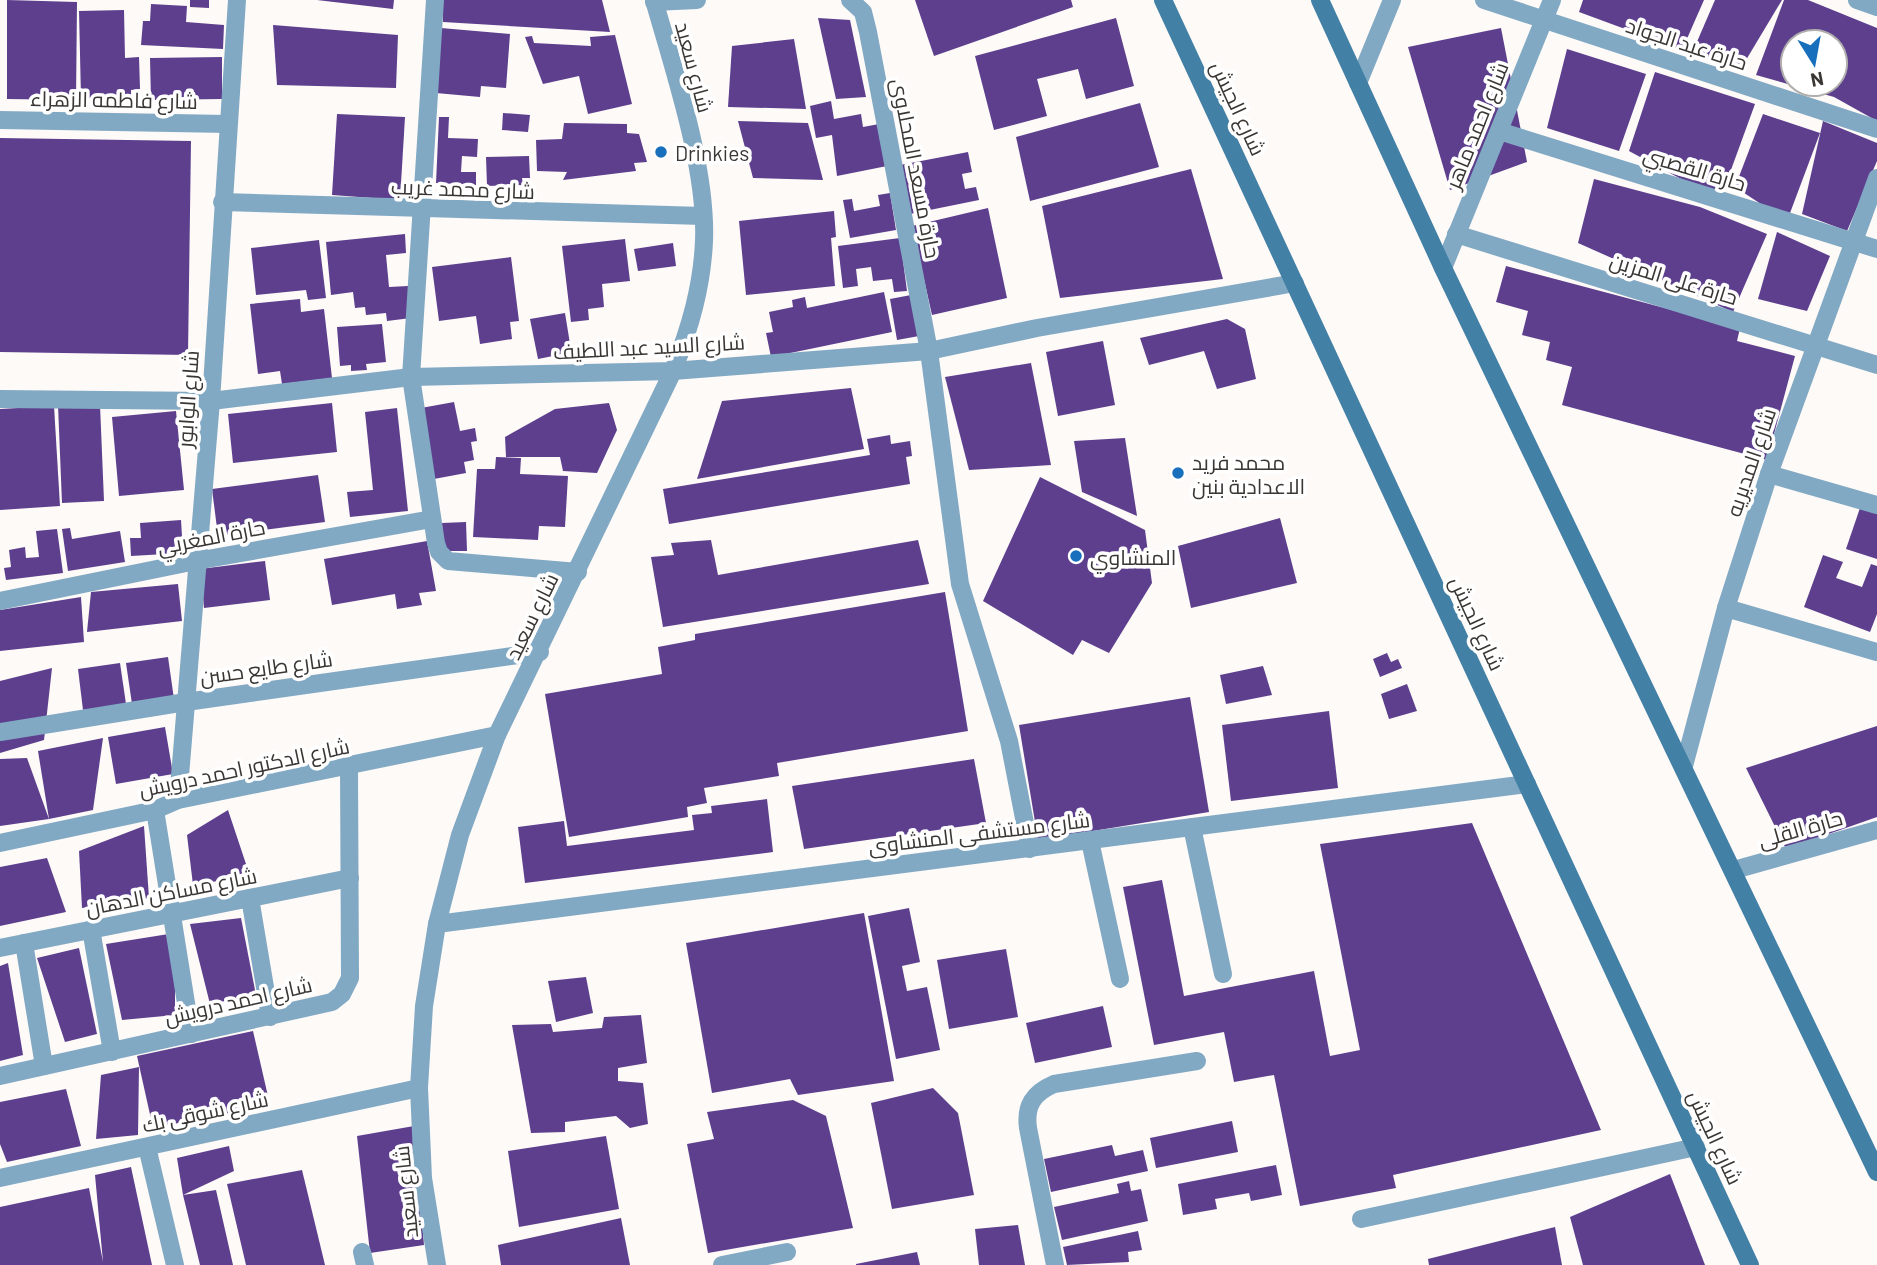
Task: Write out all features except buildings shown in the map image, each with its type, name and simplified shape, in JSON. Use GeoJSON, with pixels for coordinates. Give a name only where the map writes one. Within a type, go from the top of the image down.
{"type":"FeatureCollection","features":[{"type":"Feature","properties":{"kind":"main road","name":"شارع الجيش"},"geometry":{"type":"LineString","coordinates":[[1163,0],[1750,1265]]}},
{"type":"Feature","properties":{"kind":"main road"},"geometry":{"type":"LineString","coordinates":[[1320,0],[1443,268],[1877,1171]]}},
{"type":"Feature","properties":{"kind":"street","name":"شارع الوابور"},"geometry":{"type":"LineString","coordinates":[[178,800],[211,401],[237,0]]}},
{"type":"Feature","properties":{"kind":"street"},"geometry":{"type":"LineString","coordinates":[[435,0],[411,377],[439,552],[448,561],[578,572]]}},
{"type":"Feature","properties":{"kind":"street"},"geometry":{"type":"LineString","coordinates":[[654,1],[697,0]]}},
{"type":"Feature","properties":{"kind":"street","name":"حارة مسعد المحلاوى"},"geometry":{"type":"LineString","coordinates":[[850,0],[863,12],[868,32],[929,351],[960,584],[1009,741],[1030,849]]}},
{"type":"Feature","properties":{"kind":"street"},"geometry":{"type":"LineString","coordinates":[[1358,83],[1392,0]]}},
{"type":"Feature","properties":{"kind":"street","name":"حارة عبد الجواد"},"geometry":{"type":"LineString","coordinates":[[1484,0],[1877,129]]}},
{"type":"Feature","properties":{"kind":"street","name":"شارع احمد ماهر"},"geometry":{"type":"LineString","coordinates":[[1443,268],[1552,0]]}},
{"type":"Feature","properties":{"kind":"street"},"geometry":{"type":"LineString","coordinates":[[1857,0],[1877,6]]}},
{"type":"Feature","properties":{"kind":"street","name":"شارع سعيد"},"geometry":{"type":"LineString","coordinates":[[437,1265],[423,1178],[419,1088],[424,1006],[437,925],[460,835],[497,735],[540,652],[673,371],[690,328],[700,284],[703,216],[694,152],[654,1]]}},
{"type":"Feature","properties":{"kind":"street","name":"شارع فاطمه الزهراء"},"geometry":{"type":"LineString","coordinates":[[0,120],[228,124]]}},
{"type":"Feature","properties":{"kind":"street","name":"حارة القصبي"},"geometry":{"type":"LineString","coordinates":[[1499,131],[1877,249]]}},
{"type":"Feature","properties":{"kind":"street","name":"شارع المديريه"},"geometry":{"type":"LineString","coordinates":[[1684,766],[1726,608],[1769,474],[1877,178]]}},
{"type":"Feature","properties":{"kind":"street","name":"شارع محمد غريب"},"geometry":{"type":"LineString","coordinates":[[222,202],[422,210],[703,216]]}},
{"type":"Feature","properties":{"kind":"street","name":"حارة على المزين"},"geometry":{"type":"LineString","coordinates":[[1457,234],[1877,366]]}},
{"type":"Feature","properties":{"kind":"street","name":"شارع السيد عبد اللطيف"},"geometry":{"type":"LineString","coordinates":[[0,399],[211,401],[411,377],[673,371],[929,351],[1037,328],[1295,283]]}},
{"type":"Feature","properties":{"kind":"street"},"geometry":{"type":"LineString","coordinates":[[1769,474],[1877,505]]}},
{"type":"Feature","properties":{"kind":"street","name":"حارة المغربي"},"geometry":{"type":"LineString","coordinates":[[0,601],[196,561],[432,519]]}},
{"type":"Feature","properties":{"kind":"street"},"geometry":{"type":"LineString","coordinates":[[1726,608],[1877,652]]}},
{"type":"Feature","properties":{"kind":"street","name":"شارع طايع حسن"},"geometry":{"type":"LineString","coordinates":[[0,732],[186,702],[540,652]]}},
{"type":"Feature","properties":{"kind":"street","name":"شارع الدكتور احمد درويش"},"geometry":{"type":"LineString","coordinates":[[0,843],[155,810],[178,800],[349,768],[497,735]]}},
{"type":"Feature","properties":{"kind":"street","name":"شارع احمد درويش"},"geometry":{"type":"LineString","coordinates":[[0,1076],[270,1017],[332,1002],[342,994],[350,978],[349,768]]}},
{"type":"Feature","properties":{"kind":"street","name":"شارع مستشفى المنشاوى"},"geometry":{"type":"LineString","coordinates":[[437,925],[1527,784]]}},
{"type":"Feature","properties":{"kind":"street"},"geometry":{"type":"LineString","coordinates":[[155,810],[191,1034]]}},
{"type":"Feature","properties":{"kind":"street"},"geometry":{"type":"LineString","coordinates":[[1192,827],[1223,974]]}},
{"type":"Feature","properties":{"kind":"street","name":"حارة القلى"},"geometry":{"type":"LineString","coordinates":[[1734,870],[1877,830]]}},
{"type":"Feature","properties":{"kind":"street"},"geometry":{"type":"LineString","coordinates":[[1090,841],[1120,979]]}},
{"type":"Feature","properties":{"kind":"street","name":"شارع مساكن الدهان"},"geometry":{"type":"LineString","coordinates":[[0,948],[350,878]]}},
{"type":"Feature","properties":{"kind":"street"},"geometry":{"type":"LineString","coordinates":[[250,898],[270,1017]]}},
{"type":"Feature","properties":{"kind":"street"},"geometry":{"type":"LineString","coordinates":[[91,929],[112,1052]]}},
{"type":"Feature","properties":{"kind":"street"},"geometry":{"type":"LineString","coordinates":[[24,943],[44,1066]]}},
{"type":"Feature","properties":{"kind":"street"},"geometry":{"type":"LineString","coordinates":[[1055,1265],[1028,1128],[1026,1114],[1031,1101],[1040,1090],[1054,1084],[1198,1061]]}},
{"type":"Feature","properties":{"kind":"street","name":"شارع شوقى بك"},"geometry":{"type":"LineString","coordinates":[[0,1178],[419,1088]]}},
{"type":"Feature","properties":{"kind":"street"},"geometry":{"type":"LineString","coordinates":[[148,1147],[175,1265]]}},
{"type":"Feature","properties":{"kind":"street"},"geometry":{"type":"LineString","coordinates":[[1361,1219],[1696,1147]]}},
{"type":"Feature","properties":{"kind":"street"},"geometry":{"type":"LineString","coordinates":[[722,1265],[787,1252]]}},
{"type":"Feature","properties":{"kind":"place","name":"Drinkies"},"geometry":{"type":"Point","coordinates":[661,152]}},
{"type":"Feature","properties":{"kind":"place","name":"محمد فريد الاعدادية بنين"},"geometry":{"type":"Point","coordinates":[1178,473]}},
{"type":"Feature","properties":{"kind":"place","name":"المنشاوي"},"geometry":{"type":"Point","coordinates":[1076,556]}}]}
